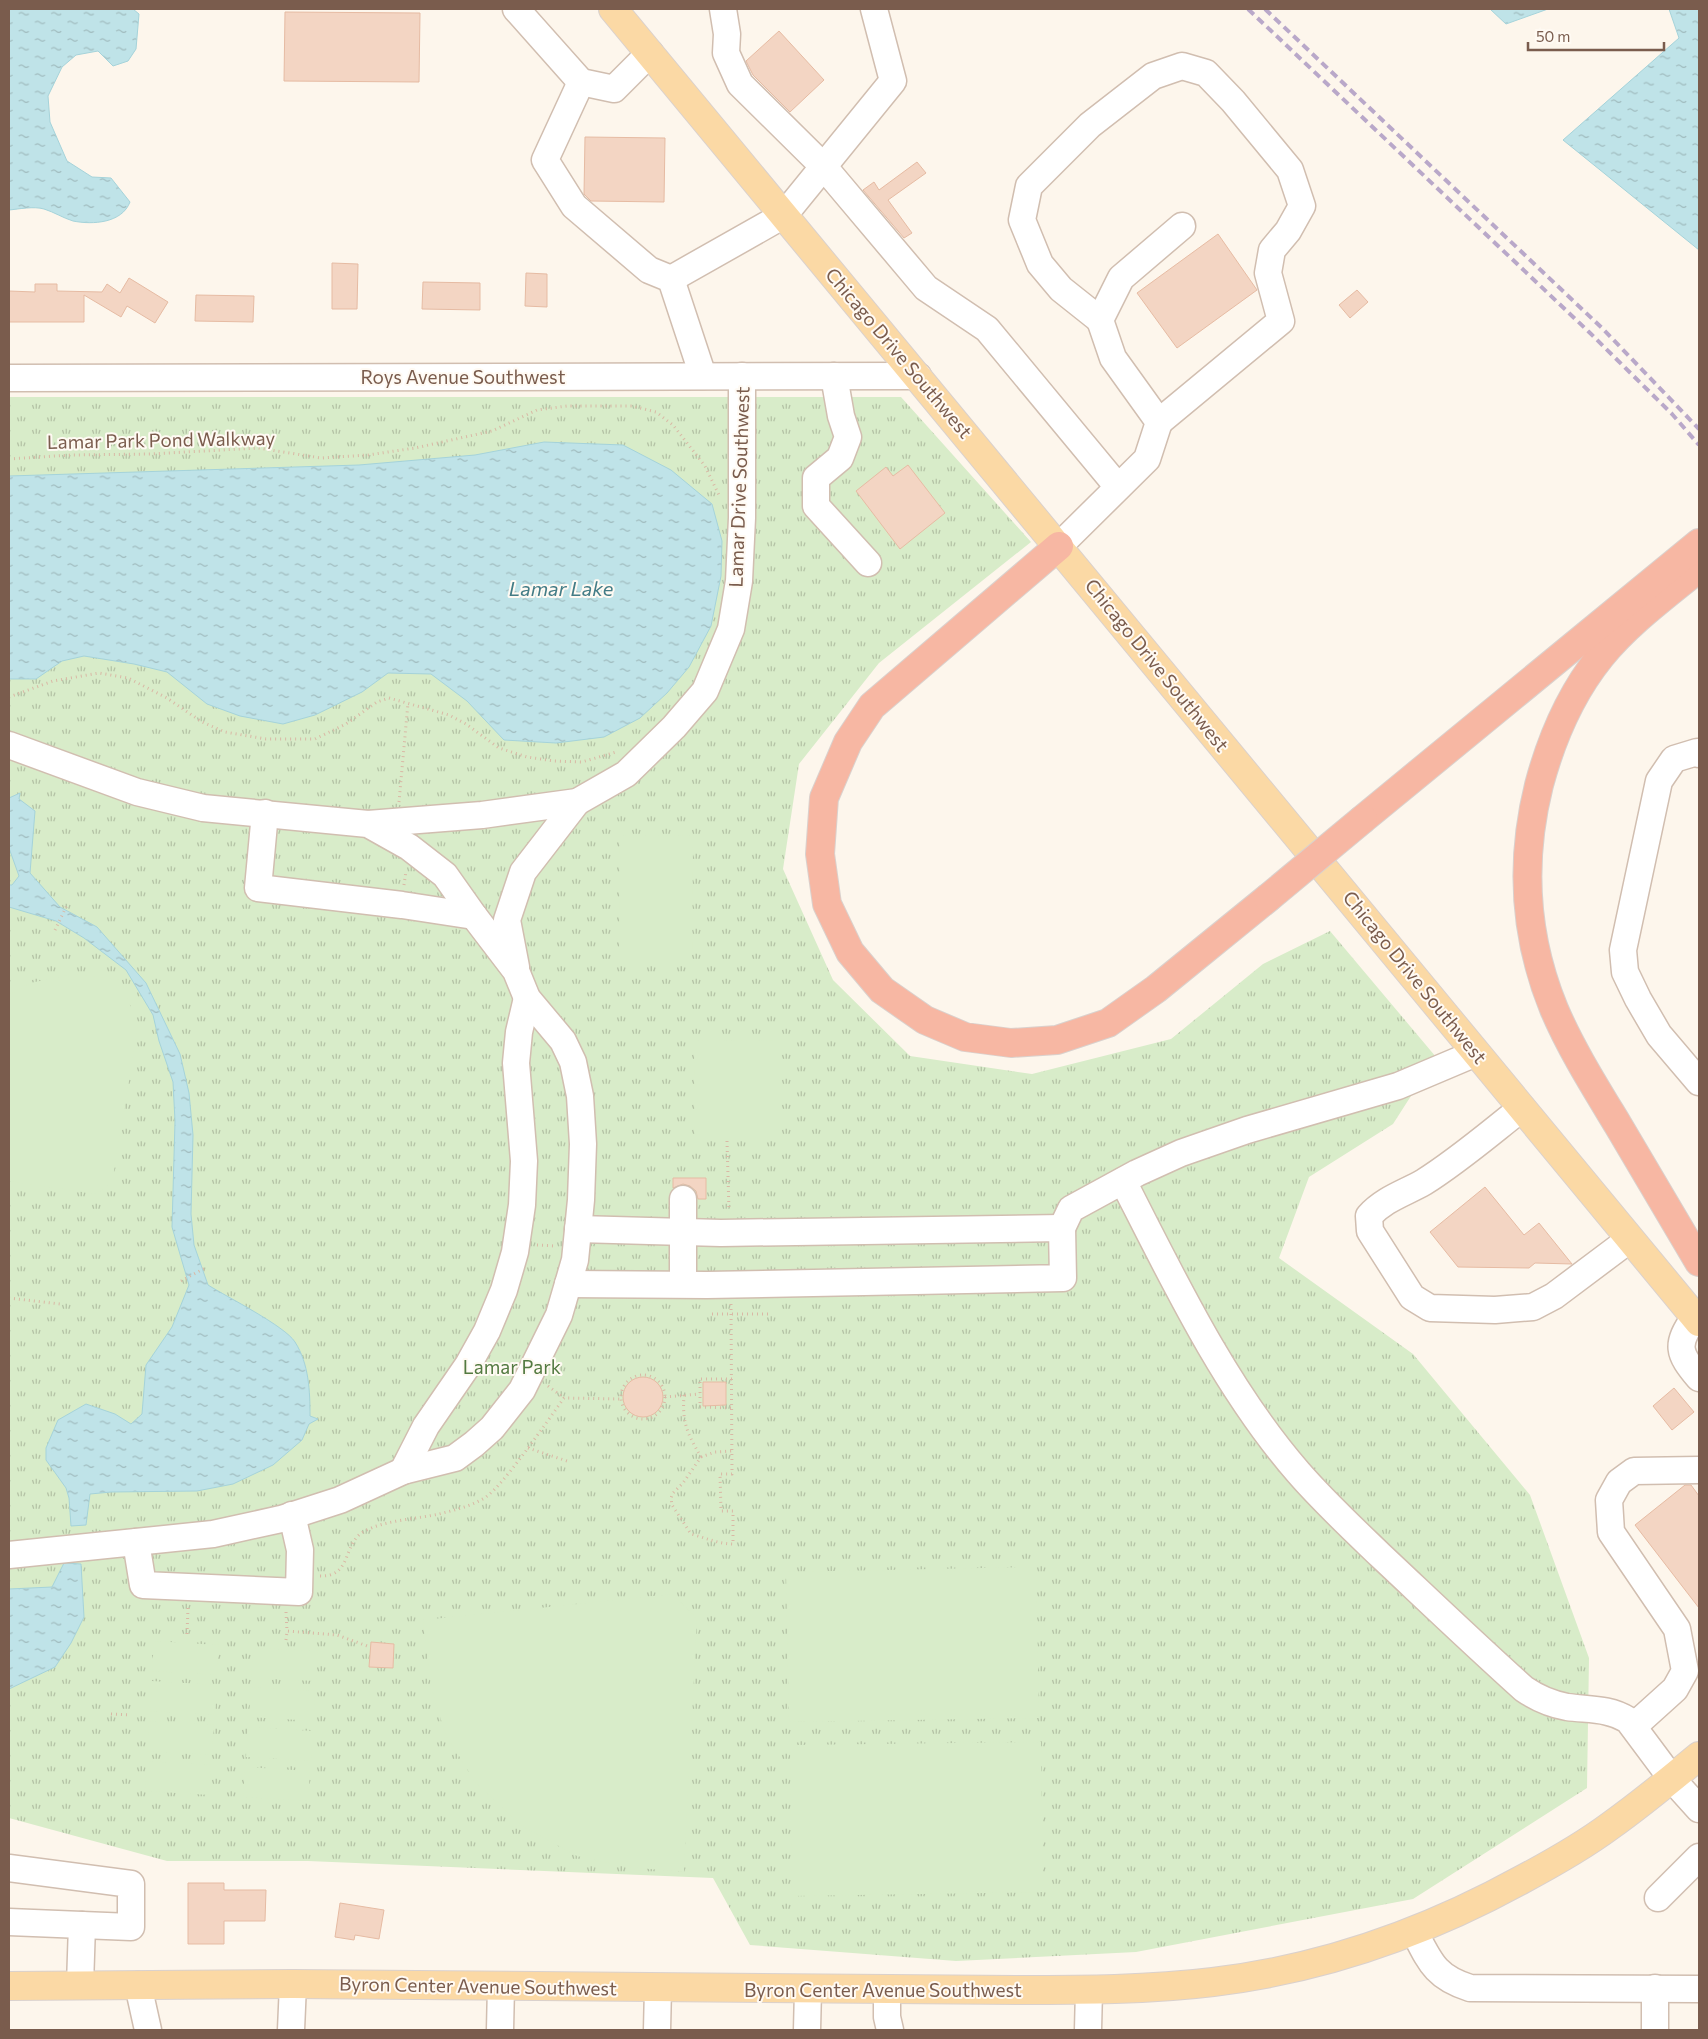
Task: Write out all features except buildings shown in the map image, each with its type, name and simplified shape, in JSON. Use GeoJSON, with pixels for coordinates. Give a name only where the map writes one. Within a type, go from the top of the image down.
{"type":"FeatureCollection","features":[{"type":"Feature","properties":{"kind":"highway"},"geometry":{"type":"LineString","coordinates":[[1059,546],[872,706],[848,742],[824,798],[820,854],[827,904],[850,952],[882,990],[925,1020],[965,1037],[1011,1043],[1058,1040],[1108,1023],[1156,989],[1699,543]]}},
{"type":"Feature","properties":{"kind":"highway"},"geometry":{"type":"LineString","coordinates":[[1699,568],[1636,619],[1601,657],[1572,700],[1546,760],[1532,814],[1526,866],[1528,915],[1538,961],[1554,1008],[1575,1052],[1699,1262]]}},
{"type":"Feature","properties":{"kind":"main road","name":"Chicago Drive Southwest"},"geometry":{"type":"LineString","coordinates":[[613,9],[1059,546],[1697,1320]]}},
{"type":"Feature","properties":{"kind":"main road","name":"Byron Center Avenue Southwest"},"geometry":{"type":"LineString","coordinates":[[9,1986],[293,1984],[808,1990],[1088,1990],[1180,1986],[1249,1977],[1360,1950],[1414,1931],[1490,1897],[1552,1863],[1609,1827],[1699,1756]]}},
{"type":"Feature","properties":{"kind":"street"},"geometry":{"type":"LineString","coordinates":[[516,9],[581,82],[614,89],[650,53]]}},
{"type":"Feature","properties":{"kind":"street"},"geometry":{"type":"LineString","coordinates":[[670,279],[784,215],[893,81],[874,9]]}},
{"type":"Feature","properties":{"kind":"street"},"geometry":{"type":"LineString","coordinates":[[729,12],[726,53],[740,84],[824,167],[926,288],[987,329],[1118,487]]}},
{"type":"Feature","properties":{"kind":"street"},"geometry":{"type":"LineString","coordinates":[[1059,546],[1146,459],[1159,422],[1281,321],[1268,273],[1272,250],[1288,231],[1302,206],[1290,170],[1233,101],[1206,73],[1182,66],[1153,76],[1090,125],[1029,186],[1022,220],[1040,264],[1062,289],[1100,320],[1113,358],[1159,422]]}},
{"type":"Feature","properties":{"kind":"street"},"geometry":{"type":"LineString","coordinates":[[581,82],[546,160],[574,206],[649,270],[670,279],[703,376]]}},
{"type":"Feature","properties":{"kind":"street"},"geometry":{"type":"LineString","coordinates":[[1100,320],[1120,278],[1182,226]]}},
{"type":"Feature","properties":{"kind":"street","name":"Lamar Drive Southwest"},"geometry":{"type":"LineString","coordinates":[[9,745],[137,792],[203,808],[368,824],[482,815],[577,802],[626,774],[674,727],[705,691],[731,629],[739,581],[742,518],[742,376]]}},
{"type":"Feature","properties":{"kind":"street"},"geometry":{"type":"LineString","coordinates":[[834,376],[841,416],[848,438],[840,458],[816,478],[816,506],[868,563]]}},
{"type":"Feature","properties":{"kind":"street","name":"Roys Avenue Southwest"},"geometry":{"type":"LineString","coordinates":[[9,378],[918,376]]}},
{"type":"Feature","properties":{"kind":"street"},"geometry":{"type":"LineString","coordinates":[[1699,754],[1697,752],[1674,759],[1660,782],[1624,950],[1625,972],[1638,999],[1659,1035],[1699,1082]]}},
{"type":"Feature","properties":{"kind":"street"},"geometry":{"type":"LineString","coordinates":[[516,971],[507,920],[523,872],[577,802]]}},
{"type":"Feature","properties":{"kind":"street"},"geometry":{"type":"LineString","coordinates":[[266,813],[258,888],[402,905],[474,916]]}},
{"type":"Feature","properties":{"kind":"street","name":"Lamar Drive Southwest"},"geometry":{"type":"LineString","coordinates":[[9,1555],[213,1534],[292,1515],[340,1500],[403,1471],[455,1458],[492,1428],[522,1390],[559,1315],[575,1260],[581,1200],[583,1144],[580,1096],[573,1062],[563,1041],[527,998],[516,971],[445,875],[409,847],[368,824]]}},
{"type":"Feature","properties":{"kind":"street"},"geometry":{"type":"LineString","coordinates":[[403,1471],[426,1426],[468,1364],[487,1331],[504,1290],[516,1243],[522,1205],[524,1162],[516,1064],[519,1032],[527,998]]}},
{"type":"Feature","properties":{"kind":"street"},"geometry":{"type":"LineString","coordinates":[[568,1284],[731,1284],[1063,1278],[1062,1228],[1071,1209],[1164,1161],[1211,1142],[1398,1086],[1476,1053]]}},
{"type":"Feature","properties":{"kind":"street"},"geometry":{"type":"LineString","coordinates":[[1522,1108],[1460,1157],[1422,1182],[1376,1207],[1369,1216],[1370,1231],[1412,1296],[1430,1308],[1495,1310],[1534,1307],[1554,1296],[1630,1239]]}},
{"type":"Feature","properties":{"kind":"street"},"geometry":{"type":"LineString","coordinates":[[1123,1181],[1179,1288],[1234,1385],[1267,1433],[1298,1472],[1391,1565],[1524,1689],[1536,1697],[1553,1703],[1619,1714],[1634,1726],[1672,1778],[1699,1809]]}},
{"type":"Feature","properties":{"kind":"street"},"geometry":{"type":"LineString","coordinates":[[683,1199],[683,1284]]}},
{"type":"Feature","properties":{"kind":"street"},"geometry":{"type":"LineString","coordinates":[[577,1238],[682,1232],[1062,1228]]}},
{"type":"Feature","properties":{"kind":"street"},"geometry":{"type":"LineString","coordinates":[[1697,1320],[1685,1331],[1681,1344],[1684,1360],[1699,1378]]}},
{"type":"Feature","properties":{"kind":"street"},"geometry":{"type":"LineString","coordinates":[[1634,1726],[1675,1689],[1685,1671],[1676,1629],[1611,1532],[1609,1500],[1619,1482],[1634,1470],[1699,1470]]}},
{"type":"Feature","properties":{"kind":"street"},"geometry":{"type":"LineString","coordinates":[[136,1542],[143,1585],[293,1583],[300,1550],[292,1515]]}},
{"type":"Feature","properties":{"kind":"street"},"geometry":{"type":"LineString","coordinates":[[1658,1898],[1699,1857]]}},
{"type":"Feature","properties":{"kind":"street"},"geometry":{"type":"LineString","coordinates":[[9,1868],[132,1884],[131,1927],[9,1922]]}},
{"type":"Feature","properties":{"kind":"street"},"geometry":{"type":"LineString","coordinates":[[80,1985],[82,1925]]}},
{"type":"Feature","properties":{"kind":"street"},"geometry":{"type":"LineString","coordinates":[[1414,1931],[1438,1972],[1453,1983],[1470,1988],[1699,1989]]}},
{"type":"Feature","properties":{"kind":"street"},"geometry":{"type":"LineString","coordinates":[[291,2030],[293,1984]]}},
{"type":"Feature","properties":{"kind":"street"},"geometry":{"type":"LineString","coordinates":[[138,1985],[148,2030]]}},
{"type":"Feature","properties":{"kind":"street"},"geometry":{"type":"LineString","coordinates":[[500,2030],[501,1986]]}},
{"type":"Feature","properties":{"kind":"street"},"geometry":{"type":"LineString","coordinates":[[657,2030],[658,1988]]}},
{"type":"Feature","properties":{"kind":"street"},"geometry":{"type":"LineString","coordinates":[[1655,1988],[1655,2030]]}},
{"type":"Feature","properties":{"kind":"street"},"geometry":{"type":"LineString","coordinates":[[808,1990],[808,2030]]}},
{"type":"Feature","properties":{"kind":"street"},"geometry":{"type":"LineString","coordinates":[[887,1990],[890,2030]]}},
{"type":"Feature","properties":{"kind":"street"},"geometry":{"type":"LineString","coordinates":[[1088,1990],[1088,2030]]}},
{"type":"Feature","properties":{"kind":"path","name":"Lamar Park Pond Walkway"},"geometry":{"type":"LineString","coordinates":[[9,459],[258,448],[320,458],[368,455],[415,448],[492,432],[537,410],[567,406],[632,406],[656,412],[673,425],[704,466],[721,502]]}},
{"type":"Feature","properties":{"kind":"path"},"geometry":{"type":"LineString","coordinates":[[9,696],[53,681],[99,673],[128,678],[167,698],[202,722],[225,732],[266,739],[315,739],[346,724],[377,702],[389,698],[449,715],[466,724],[499,748],[527,757],[554,761],[582,762],[618,752]]}},
{"type":"Feature","properties":{"kind":"path"},"geometry":{"type":"LineString","coordinates":[[55,930],[67,905]]}},
{"type":"Feature","properties":{"kind":"path"},"geometry":{"type":"LineString","coordinates":[[727,1141],[730,1232]]}},
{"type":"Feature","properties":{"kind":"path"},"geometry":{"type":"LineString","coordinates":[[516,1243],[577,1238]]}},
{"type":"Feature","properties":{"kind":"path"},"geometry":{"type":"LineString","coordinates":[[182,1281],[208,1268]]}},
{"type":"Feature","properties":{"kind":"path"},"geometry":{"type":"LineString","coordinates":[[731,1284],[732,1379],[732,1408],[732,1451],[732,1474],[720,1474],[721,1511],[733,1511],[733,1544],[720,1544],[706,1537],[691,1534],[672,1505],[673,1493],[683,1483],[701,1457],[715,1452],[732,1451]]}},
{"type":"Feature","properties":{"kind":"path"},"geometry":{"type":"LineString","coordinates":[[9,1298],[60,1304]]}},
{"type":"Feature","properties":{"kind":"path"},"geometry":{"type":"LineString","coordinates":[[712,1314],[771,1314]]}},
{"type":"Feature","properties":{"kind":"path"},"geometry":{"type":"LineString","coordinates":[[642,1375],[655,1378],[661,1383],[665,1396],[660,1410],[648,1418],[633,1417],[627,1412],[621,1399],[624,1385],[635,1376],[642,1375]]}},
{"type":"Feature","properties":{"kind":"path"},"geometry":{"type":"LineString","coordinates":[[732,1379],[700,1379],[700,1407],[732,1408]]}},
{"type":"Feature","properties":{"kind":"path"},"geometry":{"type":"LineString","coordinates":[[665,1396],[700,1394]]}},
{"type":"Feature","properties":{"kind":"path"},"geometry":{"type":"LineString","coordinates":[[684,1395],[683,1422],[701,1457]]}},
{"type":"Feature","properties":{"kind":"path"},"geometry":{"type":"LineString","coordinates":[[286,1640],[293,1583],[334,1574],[344,1563],[353,1543],[364,1531],[439,1514],[476,1502],[495,1489],[528,1448],[564,1398],[621,1399]]}},
{"type":"Feature","properties":{"kind":"path"},"geometry":{"type":"LineString","coordinates":[[528,1448],[567,1461]]}},
{"type":"Feature","properties":{"kind":"path"},"geometry":{"type":"LineString","coordinates":[[287,1631],[337,1634],[370,1647]]}},
{"type":"Feature","properties":{"kind":"path"},"geometry":{"type":"LineString","coordinates":[[111,1714],[130,1715]]}},
{"type":"Feature","properties":{"kind":"green space","name":"Lamar Park"},"geometry":{"type":"Polygon","coordinates":[[[9,397],[901,397],[1031,542],[879,663],[799,764],[783,869],[833,980],[910,1056],[1032,1074],[1171,1039],[1263,964],[1330,931],[1436,1057],[1393,1124],[1309,1177],[1279,1258],[1413,1354],[1530,1495],[1589,1658],[1587,1788],[1413,1899],[1136,1952],[956,1961],[750,1945],[713,1878],[308,1861],[167,1861],[9,1818],[9,397]]]}},
{"type":"Feature","properties":{"kind":"green space"},"geometry":{"type":"Polygon","coordinates":[[[620,835],[693,836],[692,961],[619,961],[620,835]]]}},
{"type":"Feature","properties":{"kind":"green space"},"geometry":{"type":"Polygon","coordinates":[[[73,974],[121,980],[138,1027],[112,1183],[96,1194],[9,1181],[9,995],[30,983],[73,974]]]}},
{"type":"Feature","properties":{"kind":"green space"},"geometry":{"type":"Polygon","coordinates":[[[777,1040],[777,1141],[695,1141],[694,1041],[777,1040]]]}},
{"type":"Feature","properties":{"kind":"green space"},"geometry":{"type":"Polygon","coordinates":[[[1036,1567],[1039,1718],[789,1722],[786,1572],[1036,1567]]]}},
{"type":"Feature","properties":{"kind":"green space"},"geometry":{"type":"Polygon","coordinates":[[[673,1594],[697,1619],[684,1872],[627,1867],[577,1856],[522,1826],[475,1782],[445,1733],[431,1687],[423,1620],[673,1594]]]}},
{"type":"Feature","properties":{"kind":"green space"},"geometry":{"type":"Polygon","coordinates":[[[154,1641],[219,1645],[217,1675],[152,1671],[154,1641]]]}},
{"type":"Feature","properties":{"kind":"green space"},"geometry":{"type":"Polygon","coordinates":[[[253,1648],[318,1651],[316,1681],[251,1678],[253,1648]]]}},
{"type":"Feature","properties":{"kind":"green space"},"geometry":{"type":"Polygon","coordinates":[[[152,1681],[217,1685],[215,1715],[150,1711],[152,1681]]]}},
{"type":"Feature","properties":{"kind":"green space"},"geometry":{"type":"Polygon","coordinates":[[[251,1687],[315,1691],[314,1721],[249,1717],[251,1687]]]}},
{"type":"Feature","properties":{"kind":"green space"},"geometry":{"type":"Polygon","coordinates":[[[149,1721],[214,1725],[212,1755],[147,1751],[149,1721]]]}},
{"type":"Feature","properties":{"kind":"green space"},"geometry":{"type":"Polygon","coordinates":[[[248,1727],[313,1731],[311,1761],[246,1757],[248,1727]]]}},
{"type":"Feature","properties":{"kind":"green space"},"geometry":{"type":"Polygon","coordinates":[[[1041,1742],[1043,1892],[792,1896],[790,1745],[1041,1742]]]}},
{"type":"Feature","properties":{"kind":"green space"},"geometry":{"type":"Polygon","coordinates":[[[146,1761],[211,1765],[210,1795],[145,1791],[146,1761]]]}},
{"type":"Feature","properties":{"kind":"green space"},"geometry":{"type":"Polygon","coordinates":[[[245,1767],[310,1771],[308,1801],[243,1797],[245,1767]]]}},
{"type":"Feature","properties":{"kind":"water"},"geometry":{"type":"Polygon","coordinates":[[[9,9],[133,9],[139,14],[136,49],[128,61],[113,66],[98,51],[76,55],[62,67],[48,96],[50,122],[67,161],[92,177],[111,178],[130,202],[121,214],[114,218],[89,223],[69,220],[40,208],[9,210],[9,9]]]}},
{"type":"Feature","properties":{"kind":"water"},"geometry":{"type":"Polygon","coordinates":[[[1490,9],[1548,9],[1506,24],[1490,9]]]}},
{"type":"Feature","properties":{"kind":"water"},"geometry":{"type":"Polygon","coordinates":[[[1669,9],[1699,9],[1699,250],[1563,140],[1679,38],[1669,9]]]}},
{"type":"Feature","properties":{"kind":"water","name":"Lamar Lake"},"geometry":{"type":"Polygon","coordinates":[[[544,442],[623,445],[671,470],[712,504],[722,541],[721,576],[711,626],[689,667],[667,693],[640,718],[604,737],[556,743],[504,740],[467,701],[431,674],[388,673],[362,692],[315,715],[283,724],[240,716],[207,704],[167,672],[134,664],[84,656],[62,661],[36,679],[9,679],[9,476],[359,465],[475,455],[544,442]]]}},
{"type":"Feature","properties":{"kind":"water"},"geometry":{"type":"Polygon","coordinates":[[[20,793],[19,799],[35,811],[30,873],[60,907],[97,927],[146,983],[180,1054],[189,1093],[193,1135],[191,1214],[194,1245],[208,1285],[268,1320],[289,1335],[295,1342],[306,1368],[310,1416],[318,1419],[309,1424],[302,1440],[273,1465],[233,1484],[197,1491],[90,1494],[86,1525],[71,1526],[69,1498],[66,1488],[46,1460],[46,1448],[58,1420],[86,1404],[115,1414],[131,1424],[142,1414],[146,1365],[172,1327],[189,1285],[172,1227],[175,1121],[173,1082],[159,1041],[153,1015],[126,970],[84,938],[56,921],[9,907],[9,885],[12,885],[19,876],[9,848],[9,798],[20,793]]]}},
{"type":"Feature","properties":{"kind":"water"},"geometry":{"type":"Polygon","coordinates":[[[64,1563],[81,1564],[84,1617],[71,1643],[55,1667],[9,1689],[9,1589],[52,1587],[64,1563]]]}},
{"type":"Feature","properties":{"kind":"railway"},"geometry":{"type":"LineString","coordinates":[[1248,9],[1589,332],[1672,414],[1699,445]]}},
{"type":"Feature","properties":{"kind":"railway"},"geometry":{"type":"LineString","coordinates":[[1265,9],[1603,329],[1699,429]]}}]}
